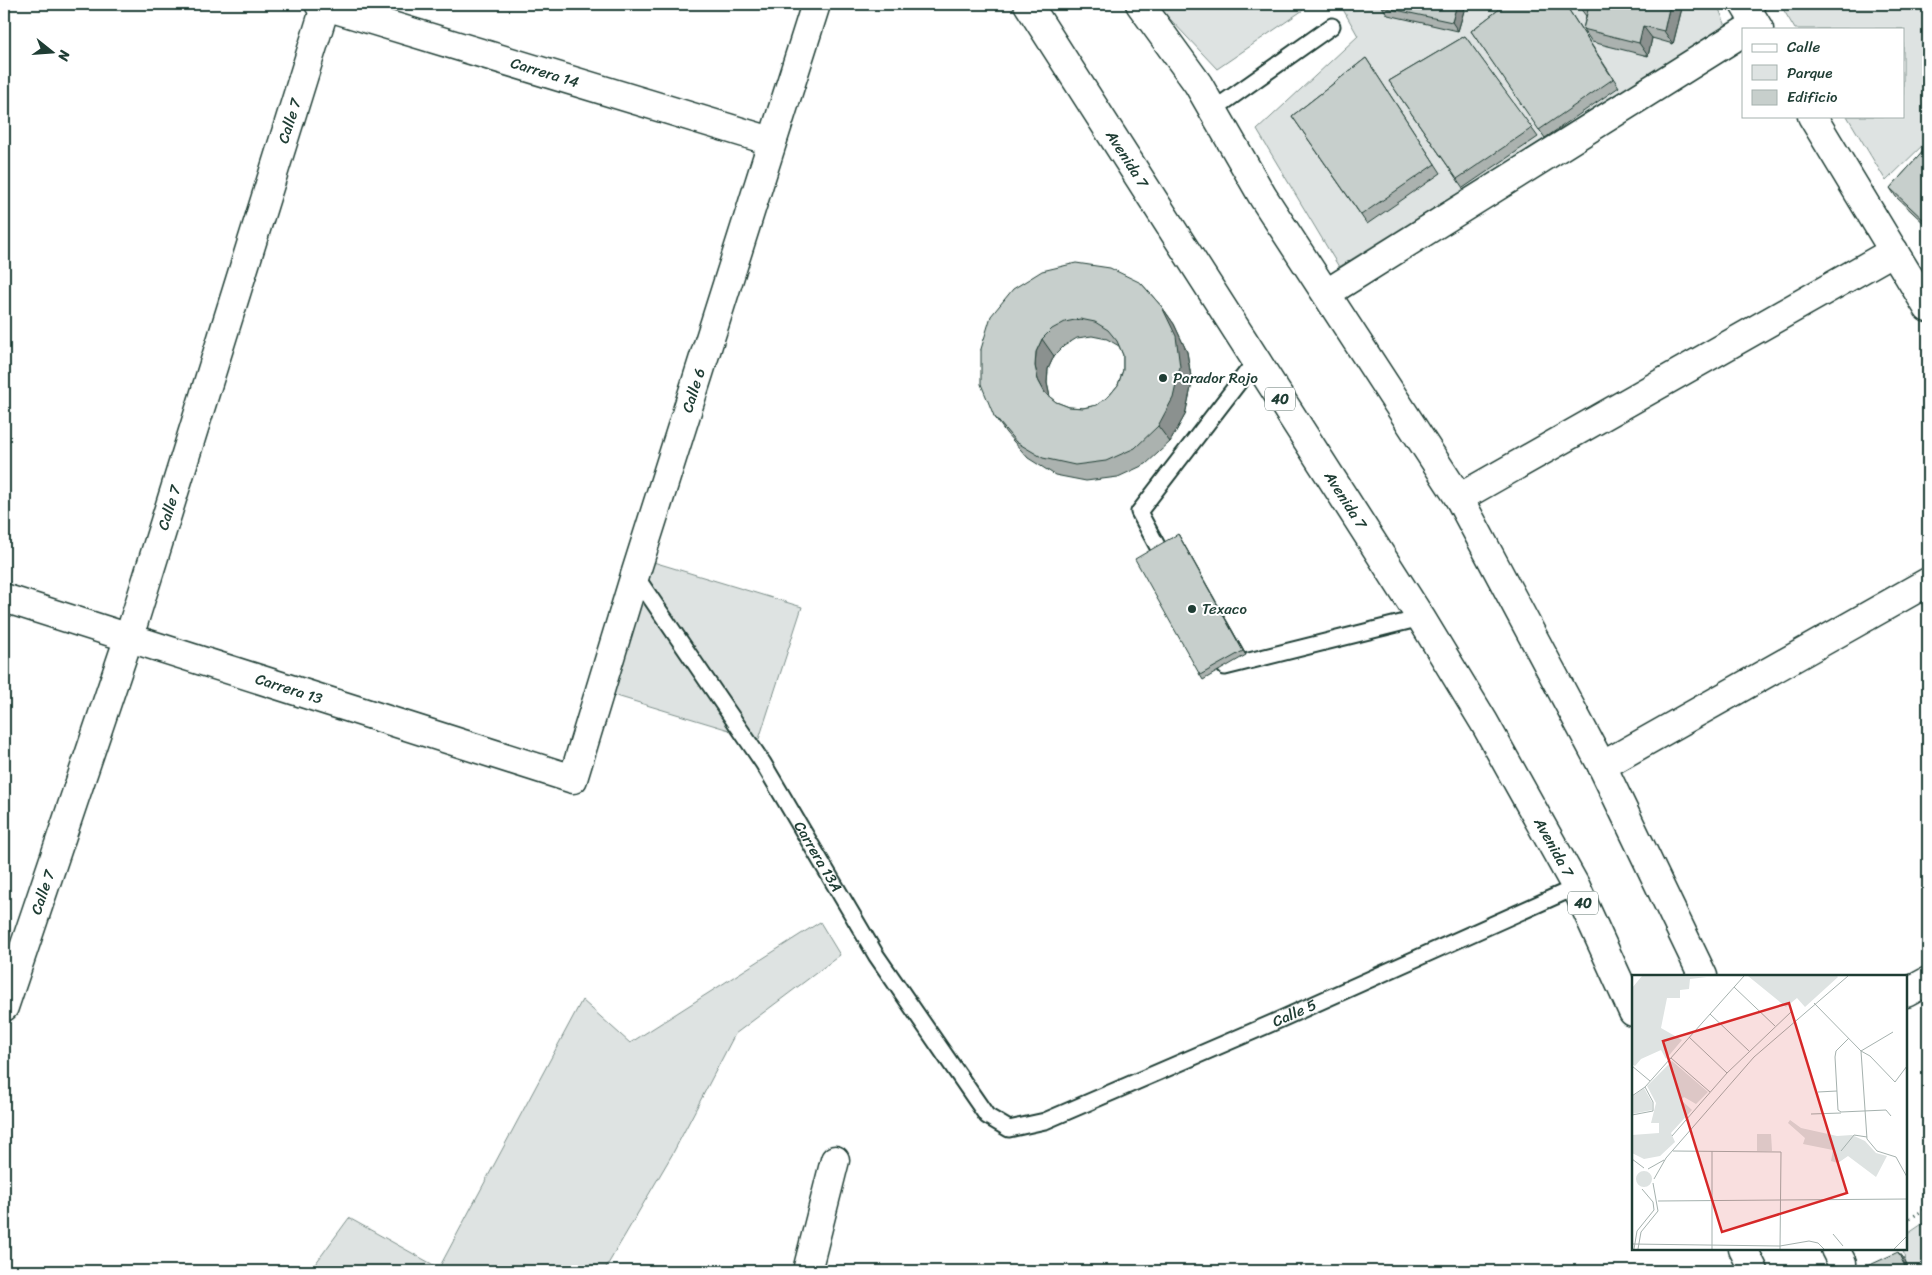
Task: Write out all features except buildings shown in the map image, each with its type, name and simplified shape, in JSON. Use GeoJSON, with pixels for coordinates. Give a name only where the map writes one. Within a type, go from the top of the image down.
{"type":"FeatureCollection","features":[{"type":"Feature","properties":{"kind":"street","name":"Carrera 14"},"geometry":{"type":"LineString","coordinates":[[323,4],[771,141]]}},
{"type":"Feature","properties":{"kind":"street","name":"Calle 7"},"geometry":{"type":"LineString","coordinates":[[4,1007],[129,638],[323,4]]}},
{"type":"Feature","properties":{"kind":"street","name":"Calle 6"},"geometry":{"type":"LineString","coordinates":[[574,779],[635,576],[771,141],[816,4]]}},
{"type":"Feature","properties":{"kind":"street","name":"Avenida 7"},"geometry":{"type":"LineString","coordinates":[[1028,4],[1421,618],[1488,730],[1576,887],[1632,1010]]}},
{"type":"Feature","properties":{"kind":"street"},"geometry":{"type":"LineString","coordinates":[[1140,4],[1198,84],[1263,197],[1459,498],[1602,766],[1703,975]]}},
{"type":"Feature","properties":{"kind":"street"},"geometry":{"type":"LineString","coordinates":[[1327,293],[1742,30]]}},
{"type":"Feature","properties":{"kind":"street"},"geometry":{"type":"LineString","coordinates":[[1813,118],[1928,308]]}},
{"type":"Feature","properties":{"kind":"street"},"geometry":{"type":"LineString","coordinates":[[1459,498],[1894,251]]}},
{"type":"Feature","properties":{"kind":"street"},"geometry":{"type":"LineString","coordinates":[[1602,766],[1928,582]]}},
{"type":"Feature","properties":{"kind":"street","name":"Carrera 13"},"geometry":{"type":"LineString","coordinates":[[4,598],[574,779]]}},
{"type":"Feature","properties":{"kind":"street"},"geometry":{"type":"LineString","coordinates":[[1907,992],[1928,981]]}},
{"type":"Feature","properties":{"kind":"street"},"geometry":{"type":"LineString","coordinates":[[807,1271],[834,1160]]}},
{"type":"Feature","properties":{"kind":"street"},"geometry":{"type":"LineString","coordinates":[[1744,1250],[1754,1271]]}},
{"type":"Feature","properties":{"kind":"lane"},"geometry":{"type":"LineString","coordinates":[[1213,110],[1332,26]]}},
{"type":"Feature","properties":{"kind":"lane"},"geometry":{"type":"LineString","coordinates":[[1160,551],[1139,512],[1256,360]]}},
{"type":"Feature","properties":{"kind":"lane","name":"Carrera 13A"},"geometry":{"type":"LineString","coordinates":[[635,576],[763,763],[876,955],[987,1116],[1009,1129]]}},
{"type":"Feature","properties":{"kind":"lane"},"geometry":{"type":"LineString","coordinates":[[1225,667],[1421,618]]}},
{"type":"Feature","properties":{"kind":"lane","name":"Calle 5"},"geometry":{"type":"LineString","coordinates":[[1009,1129],[1046,1122],[1576,887]]}},
{"type":"Feature","properties":{"kind":"path"},"geometry":{"type":"LineString","coordinates":[[1907,1220],[1928,1206]]}},
{"type":"Feature","properties":{"kind":"green space"},"geometry":{"type":"Polygon","coordinates":[[[1156,4],[1312,4],[1217,69],[1156,4]]]}},
{"type":"Feature","properties":{"kind":"green space"},"geometry":{"type":"Polygon","coordinates":[[[1340,4],[1717,4],[1726,26],[1339,267],[1257,130],[1358,36],[1340,4]]]}},
{"type":"Feature","properties":{"kind":"green space"},"geometry":{"type":"Polygon","coordinates":[[[1780,4],[1928,4],[1928,140],[1886,181],[1848,118],[1904,118],[1904,28],[1794,28],[1780,4]]]}},
{"type":"Feature","properties":{"kind":"green space"},"geometry":{"type":"Polygon","coordinates":[[[650,561],[802,607],[759,739],[610,694],[650,561]]]}},
{"type":"Feature","properties":{"kind":"green space"},"geometry":{"type":"Polygon","coordinates":[[[820,922],[840,955],[735,1034],[673,1153],[604,1271],[310,1271],[349,1218],[439,1268],[582,1000],[630,1043],[820,922]]]}},
{"type":"Feature","properties":{"kind":"green space"},"geometry":{"type":"Polygon","coordinates":[[[1928,1220],[1928,1271],[1909,1271],[1903,1250],[1907,1250],[1907,1234],[1928,1220]]]}},
{"type":"Feature","properties":{"kind":"place","name":"Parador Rojo"},"geometry":{"type":"Point","coordinates":[1163,378]}},
{"type":"Feature","properties":{"kind":"place","name":"Texaco"},"geometry":{"type":"Point","coordinates":[1192,609]}}]}
